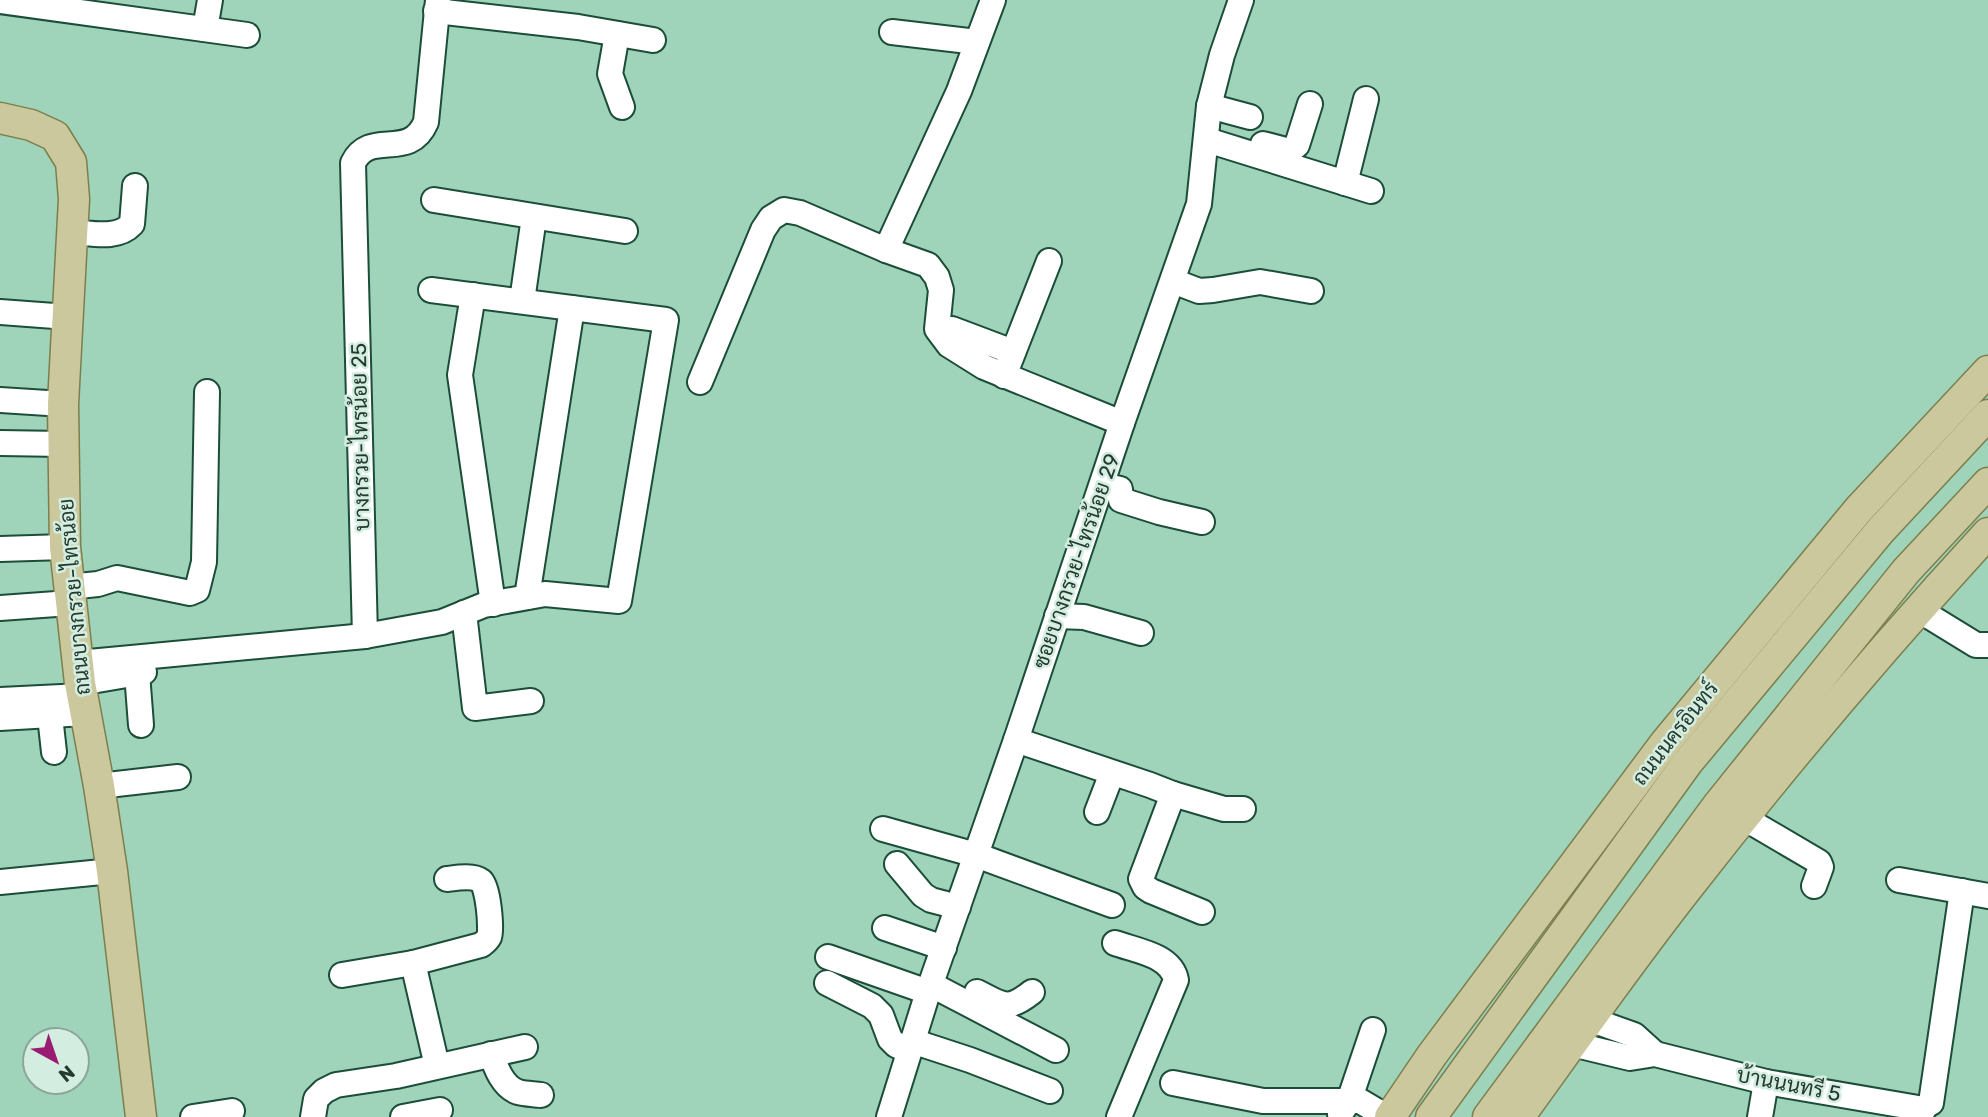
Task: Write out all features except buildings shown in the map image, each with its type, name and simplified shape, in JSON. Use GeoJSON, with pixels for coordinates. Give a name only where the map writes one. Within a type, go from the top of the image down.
{"type":"FeatureCollection","features":[{"type":"Feature","properties":{"kind":"main road","name":"ถนนบางกรวย-ไทรน้อย"},"geometry":{"type":"LineString","coordinates":[[0,118],[31,125],[55,135],[71,162],[74,199],[63,444],[65,547],[81,689],[112,871],[141,1117]]}},
{"type":"Feature","properties":{"kind":"main road","name":"ถนนนครอินทร์"},"geometry":{"type":"LineString","coordinates":[[1388,1117],[1665,743],[1859,509],[1988,371]]}},
{"type":"Feature","properties":{"kind":"main road","name":"ถนนนครอินทร์"},"geometry":{"type":"LineString","coordinates":[[1432,1117],[1688,762],[1881,530],[1988,415]]}},
{"type":"Feature","properties":{"kind":"main road"},"geometry":{"type":"LineString","coordinates":[[1488,1117],[1718,805],[1906,571],[1988,483]]}},
{"type":"Feature","properties":{"kind":"main road"},"geometry":{"type":"LineString","coordinates":[[1518,1117],[1677,902],[1744,818],[1840,701],[1988,533]]}},
{"type":"Feature","properties":{"kind":"street"},"geometry":{"type":"LineString","coordinates":[[205,29],[210,0]]}},
{"type":"Feature","properties":{"kind":"street"},"geometry":{"type":"LineString","coordinates":[[887,250],[959,91],[993,0]]}},
{"type":"Feature","properties":{"kind":"street","name":"ซอยบางกรวย-ไทรน้อย 29"},"geometry":{"type":"LineString","coordinates":[[889,1117],[1122,423],[1199,204],[1208,125],[1222,55],[1241,0]]}},
{"type":"Feature","properties":{"kind":"street"},"geometry":{"type":"LineString","coordinates":[[0,1],[247,35]]}},
{"type":"Feature","properties":{"kind":"street"},"geometry":{"type":"LineString","coordinates":[[437,5],[653,40]]}},
{"type":"Feature","properties":{"kind":"street","name":"บางกรวย-ไทรน้อย 25"},"geometry":{"type":"LineString","coordinates":[[365,636],[353,163],[357,153],[367,147],[410,141],[422,132],[426,122],[437,5]]}},
{"type":"Feature","properties":{"kind":"street"},"geometry":{"type":"LineString","coordinates":[[892,32],[978,42]]}},
{"type":"Feature","properties":{"kind":"street"},"geometry":{"type":"LineString","coordinates":[[617,34],[610,74],[622,107]]}},
{"type":"Feature","properties":{"kind":"street"},"geometry":{"type":"LineString","coordinates":[[1345,183],[1366,99]]}},
{"type":"Feature","properties":{"kind":"street"},"geometry":{"type":"LineString","coordinates":[[1208,125],[1290,151],[1297,145],[1310,104]]}},
{"type":"Feature","properties":{"kind":"street"},"geometry":{"type":"LineString","coordinates":[[1208,125],[1250,117]]}},
{"type":"Feature","properties":{"kind":"street"},"geometry":{"type":"LineString","coordinates":[[1208,125],[1345,183],[1371,191]]}},
{"type":"Feature","properties":{"kind":"street"},"geometry":{"type":"LineString","coordinates":[[72,232],[116,234],[127,230],[132,225],[135,187]]}},
{"type":"Feature","properties":{"kind":"street"},"geometry":{"type":"LineString","coordinates":[[434,200],[625,231]]}},
{"type":"Feature","properties":{"kind":"street"},"geometry":{"type":"LineString","coordinates":[[700,382],[758,242],[771,218],[784,210],[800,213],[928,265],[937,277],[941,290],[937,329],[949,345],[984,367],[1122,423]]}},
{"type":"Feature","properties":{"kind":"street"},"geometry":{"type":"LineString","coordinates":[[522,302],[534,217]]}},
{"type":"Feature","properties":{"kind":"street"},"geometry":{"type":"LineString","coordinates":[[1004,376],[1049,261]]}},
{"type":"Feature","properties":{"kind":"street"},"geometry":{"type":"LineString","coordinates":[[1173,281],[1199,291],[1260,282],[1311,291]]}},
{"type":"Feature","properties":{"kind":"street"},"geometry":{"type":"LineString","coordinates":[[0,700],[81,689],[442,622],[484,605],[545,594],[619,601],[666,320],[431,290]]}},
{"type":"Feature","properties":{"kind":"street"},"geometry":{"type":"LineString","coordinates":[[473,295],[460,376],[493,604]]}},
{"type":"Feature","properties":{"kind":"street"},"geometry":{"type":"LineString","coordinates":[[527,597],[572,308]]}},
{"type":"Feature","properties":{"kind":"street"},"geometry":{"type":"LineString","coordinates":[[0,312],[68,317]]}},
{"type":"Feature","properties":{"kind":"street"},"geometry":{"type":"LineString","coordinates":[[952,329],[1013,352]]}},
{"type":"Feature","properties":{"kind":"street"},"geometry":{"type":"LineString","coordinates":[[0,608],[69,595],[117,578],[190,593],[197,590],[205,562],[207,392]]}},
{"type":"Feature","properties":{"kind":"street"},"geometry":{"type":"LineString","coordinates":[[0,400],[64,404]]}},
{"type":"Feature","properties":{"kind":"street"},"geometry":{"type":"LineString","coordinates":[[0,443],[63,444]]}},
{"type":"Feature","properties":{"kind":"street"},"geometry":{"type":"LineString","coordinates":[[1102,485],[1120,489],[1121,500],[1202,522]]}},
{"type":"Feature","properties":{"kind":"street"},"geometry":{"type":"LineString","coordinates":[[0,549],[65,547]]}},
{"type":"Feature","properties":{"kind":"street"},"geometry":{"type":"LineString","coordinates":[[1919,610],[1976,645],[1988,645]]}},
{"type":"Feature","properties":{"kind":"street"},"geometry":{"type":"LineString","coordinates":[[464,613],[475,708],[531,701]]}},
{"type":"Feature","properties":{"kind":"street"},"geometry":{"type":"LineString","coordinates":[[1057,616],[1084,617],[1141,633]]}},
{"type":"Feature","properties":{"kind":"street"},"geometry":{"type":"LineString","coordinates":[[0,718],[50,716],[81,689],[137,673],[207,665]]}},
{"type":"Feature","properties":{"kind":"street"},"geometry":{"type":"LineString","coordinates":[[137,673],[141,725]]}},
{"type":"Feature","properties":{"kind":"street"},"geometry":{"type":"LineString","coordinates":[[50,716],[54,752]]}},
{"type":"Feature","properties":{"kind":"street"},"geometry":{"type":"LineString","coordinates":[[1016,740],[1173,794],[1224,809],[1243,809]]}},
{"type":"Feature","properties":{"kind":"street"},"geometry":{"type":"LineString","coordinates":[[1097,812],[1112,773]]}},
{"type":"Feature","properties":{"kind":"street"},"geometry":{"type":"LineString","coordinates":[[99,786],[178,777]]}},
{"type":"Feature","properties":{"kind":"street"},"geometry":{"type":"LineString","coordinates":[[1173,794],[1141,879],[1151,891],[1202,912]]}},
{"type":"Feature","properties":{"kind":"street"},"geometry":{"type":"LineString","coordinates":[[1744,818],[1819,862],[1821,867],[1814,886]]}},
{"type":"Feature","properties":{"kind":"street"},"geometry":{"type":"LineString","coordinates":[[883,829],[976,855],[1112,905]]}},
{"type":"Feature","properties":{"kind":"street"},"geometry":{"type":"LineString","coordinates":[[897,864],[923,895],[931,900],[958,907]]}},
{"type":"Feature","properties":{"kind":"street"},"geometry":{"type":"LineString","coordinates":[[0,882],[112,871]]}},
{"type":"Feature","properties":{"kind":"street"},"geometry":{"type":"LineString","coordinates":[[342,975],[413,963],[481,945],[488,939],[490,931],[484,884],[473,878],[447,878]]}},
{"type":"Feature","properties":{"kind":"street"},"geometry":{"type":"LineString","coordinates":[[1899,880],[1988,896]]}},
{"type":"Feature","properties":{"kind":"street"},"geometry":{"type":"LineString","coordinates":[[1930,1112],[1962,891]]}},
{"type":"Feature","properties":{"kind":"street"},"geometry":{"type":"LineString","coordinates":[[885,928],[944,948]]}},
{"type":"Feature","properties":{"kind":"street"},"geometry":{"type":"LineString","coordinates":[[1115,943],[1162,960],[1175,972],[1176,981],[1119,1117]]}},
{"type":"Feature","properties":{"kind":"street"},"geometry":{"type":"LineString","coordinates":[[828,957],[932,983],[1004,1006],[1014,1005],[1032,992]]}},
{"type":"Feature","properties":{"kind":"street"},"geometry":{"type":"LineString","coordinates":[[413,963],[437,1066]]}},
{"type":"Feature","properties":{"kind":"street"},"geometry":{"type":"LineString","coordinates":[[827,983],[872,1006],[881,1014],[890,1039],[896,1045],[970,1060],[1050,1091]]}},
{"type":"Feature","properties":{"kind":"street"},"geometry":{"type":"LineString","coordinates":[[932,983],[1056,1050]]}},
{"type":"Feature","properties":{"kind":"street","name":"บ้านนนทรี 5"},"geometry":{"type":"LineString","coordinates":[[1589,1020],[1634,1035],[1655,1054]]}},
{"type":"Feature","properties":{"kind":"street"},"geometry":{"type":"LineString","coordinates":[[1343,1109],[1373,1030]]}},
{"type":"Feature","properties":{"kind":"street","name":"บ้านนนทรี 5"},"geometry":{"type":"LineString","coordinates":[[1572,1044],[1630,1058],[1655,1054],[1859,1107],[1930,1112]]}},
{"type":"Feature","properties":{"kind":"street"},"geometry":{"type":"LineString","coordinates":[[313,1117],[316,1099],[324,1091],[337,1085],[397,1076],[525,1047]]}},
{"type":"Feature","properties":{"kind":"street"},"geometry":{"type":"LineString","coordinates":[[491,1055],[507,1084],[516,1092],[541,1095]]}},
{"type":"Feature","properties":{"kind":"street"},"geometry":{"type":"LineString","coordinates":[[1760,1117],[1766,1082]]}},
{"type":"Feature","properties":{"kind":"street"},"geometry":{"type":"LineString","coordinates":[[1173,1083],[1263,1101],[1343,1109],[1360,1101],[1388,1117]]}},
{"type":"Feature","properties":{"kind":"street"},"geometry":{"type":"LineString","coordinates":[[403,1117],[440,1110]]}},
{"type":"Feature","properties":{"kind":"street"},"geometry":{"type":"LineString","coordinates":[[193,1117],[232,1111]]}}]}
